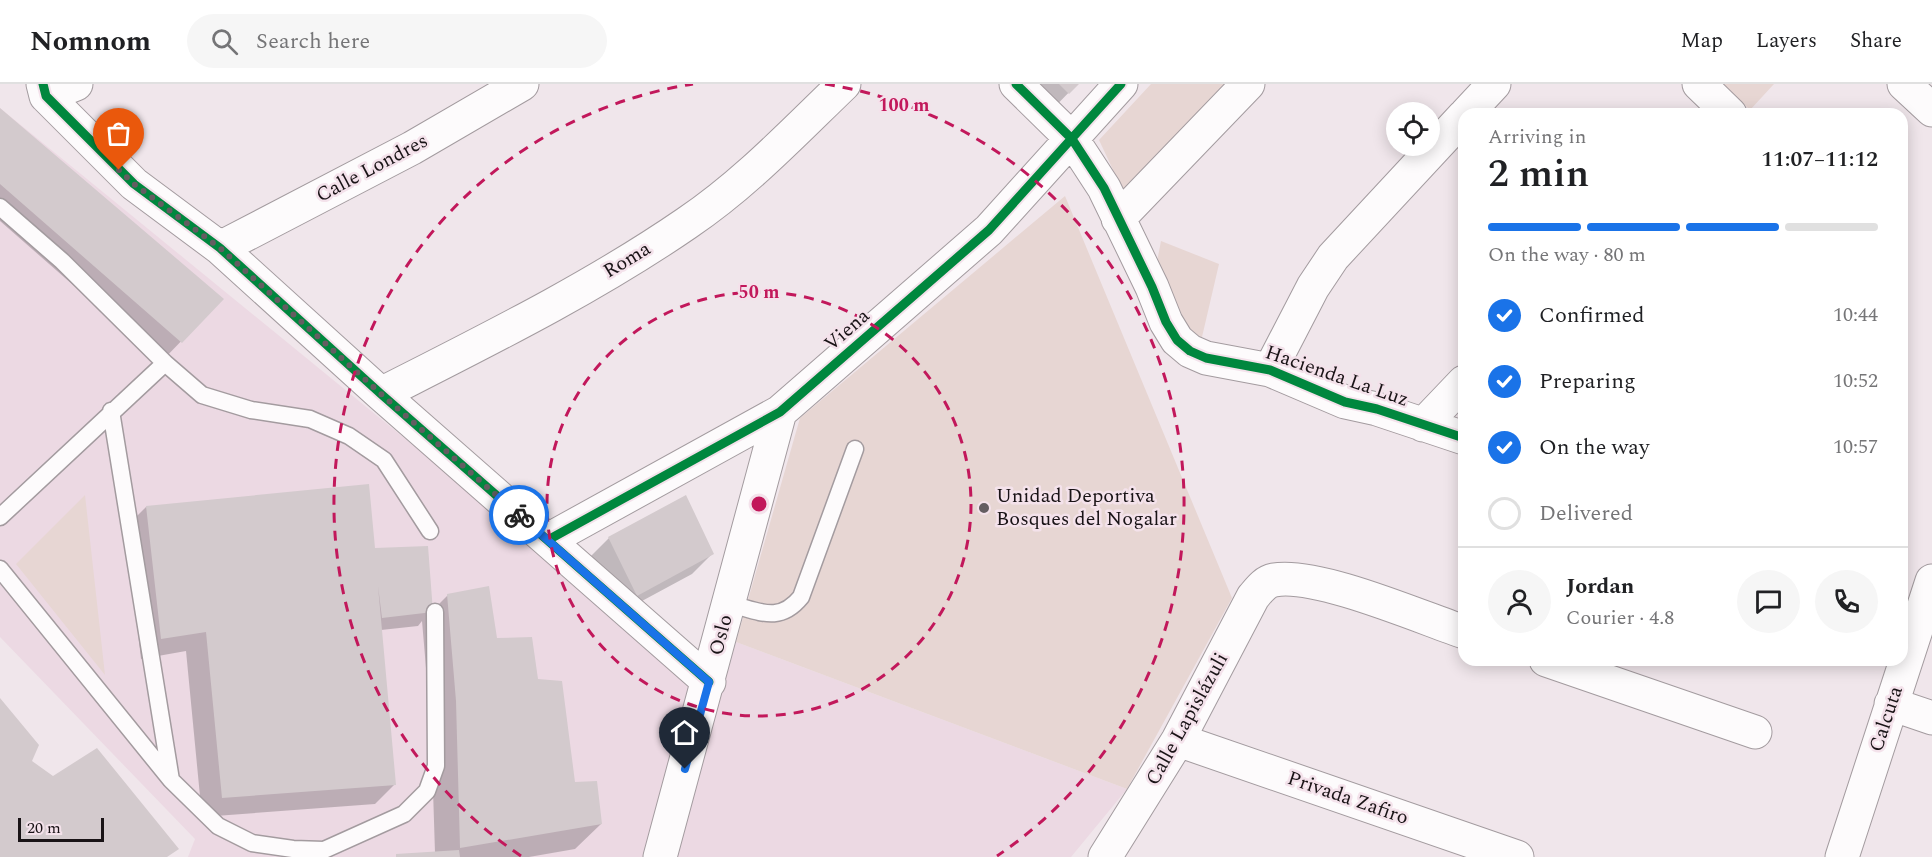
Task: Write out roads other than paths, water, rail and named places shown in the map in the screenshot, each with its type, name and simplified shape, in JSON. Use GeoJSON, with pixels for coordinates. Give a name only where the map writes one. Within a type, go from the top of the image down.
{"type":"FeatureCollection","features":[{"type":"Feature","properties":{"kind":"street"},"geometry":{"type":"LineString","coordinates":[[44,90],[76,84]]}},
{"type":"Feature","properties":{"kind":"street","name":"Calle Londres"},"geometry":{"type":"LineString","coordinates":[[220,248],[412,148],[522,84]]}},
{"type":"Feature","properties":{"kind":"street","name":"Roma"},"geometry":{"type":"LineString","coordinates":[[381,394],[509,329],[688,223],[737,184],[844,84]]}},
{"type":"Feature","properties":{"kind":"street","name":"Hacienda La Luz"},"geometry":{"type":"LineString","coordinates":[[1016,84],[1072,140],[1104,188],[1177,340],[1190,351],[1206,358],[1270,370],[1345,402],[1377,409],[1458,436]]}},
{"type":"Feature","properties":{"kind":"street","name":"Viena"},"geometry":{"type":"LineString","coordinates":[[548,540],[780,412],[989,230],[1121,84]]}},
{"type":"Feature","properties":{"kind":"street"},"geometry":{"type":"LineString","coordinates":[[1118,219],[1248,84]]}},
{"type":"Feature","properties":{"kind":"street","name":"Hacienda La Luz"},"geometry":{"type":"LineString","coordinates":[[1472,108],[1494,84]]}},
{"type":"Feature","properties":{"kind":"street"},"geometry":{"type":"LineString","coordinates":[[1699,84],[1721,108]]}},
{"type":"Feature","properties":{"kind":"street"},"geometry":{"type":"LineString","coordinates":[[1904,84],[1932,110]]}},
{"type":"Feature","properties":{"kind":"street"},"geometry":{"type":"LineString","coordinates":[[44,90],[134,184],[220,248],[381,394],[709,682]]}},
{"type":"Feature","properties":{"kind":"street","name":"Hacienda La Luz"},"geometry":{"type":"LineString","coordinates":[[1270,370],[1313,287],[1333,257],[1458,123]]}},
{"type":"Feature","properties":{"kind":"street"},"geometry":{"type":"LineString","coordinates":[[1423,425],[1458,388]]}},
{"type":"Feature","properties":{"kind":"street","name":"Oslo"},"geometry":{"type":"LineString","coordinates":[[660,857],[780,412]]}},
{"type":"Feature","properties":{"kind":"street","name":"Calle Lapislázuli"},"geometry":{"type":"LineString","coordinates":[[1105,857],[1178,740],[1253,597],[1269,581],[1289,580],[1333,587],[1458,630]]}},
{"type":"Feature","properties":{"kind":"street","name":"Calcuta"},"geometry":{"type":"LineString","coordinates":[[1908,653],[1932,581]]}},
{"type":"Feature","properties":{"kind":"street"},"geometry":{"type":"LineString","coordinates":[[1563,666],[1755,732]]}},
{"type":"Feature","properties":{"kind":"street","name":"Calcuta"},"geometry":{"type":"LineString","coordinates":[[1842,857],[1904,666]]}},
{"type":"Feature","properties":{"kind":"street"},"geometry":{"type":"LineString","coordinates":[[1891,704],[1932,718]]}},
{"type":"Feature","properties":{"kind":"street","name":"Privada Zafiro"},"geometry":{"type":"LineString","coordinates":[[1178,740],[1517,857]]}},
{"type":"Feature","properties":{"kind":"lane"},"geometry":{"type":"LineString","coordinates":[[0,207],[62,261],[165,363],[202,395],[251,410],[310,418],[349,436],[384,460],[430,531]]}},
{"type":"Feature","properties":{"kind":"lane"},"geometry":{"type":"LineString","coordinates":[[0,517],[165,363]]}},
{"type":"Feature","properties":{"kind":"lane"},"geometry":{"type":"LineString","coordinates":[[111,411],[171,780]]}},
{"type":"Feature","properties":{"kind":"lane"},"geometry":{"type":"LineString","coordinates":[[730,604],[774,615],[790,611],[801,597],[855,448]]}},
{"type":"Feature","properties":{"kind":"lane"},"geometry":{"type":"LineString","coordinates":[[0,569],[171,780],[218,826],[252,843],[325,853],[404,814],[427,791],[436,766],[435,612]]}},
{"type":"Feature","properties":{"kind":"place","name":"Unidad Deportiva Bosques del Nogalar"},"geometry":{"type":"Point","coordinates":[984,508]}}]}
